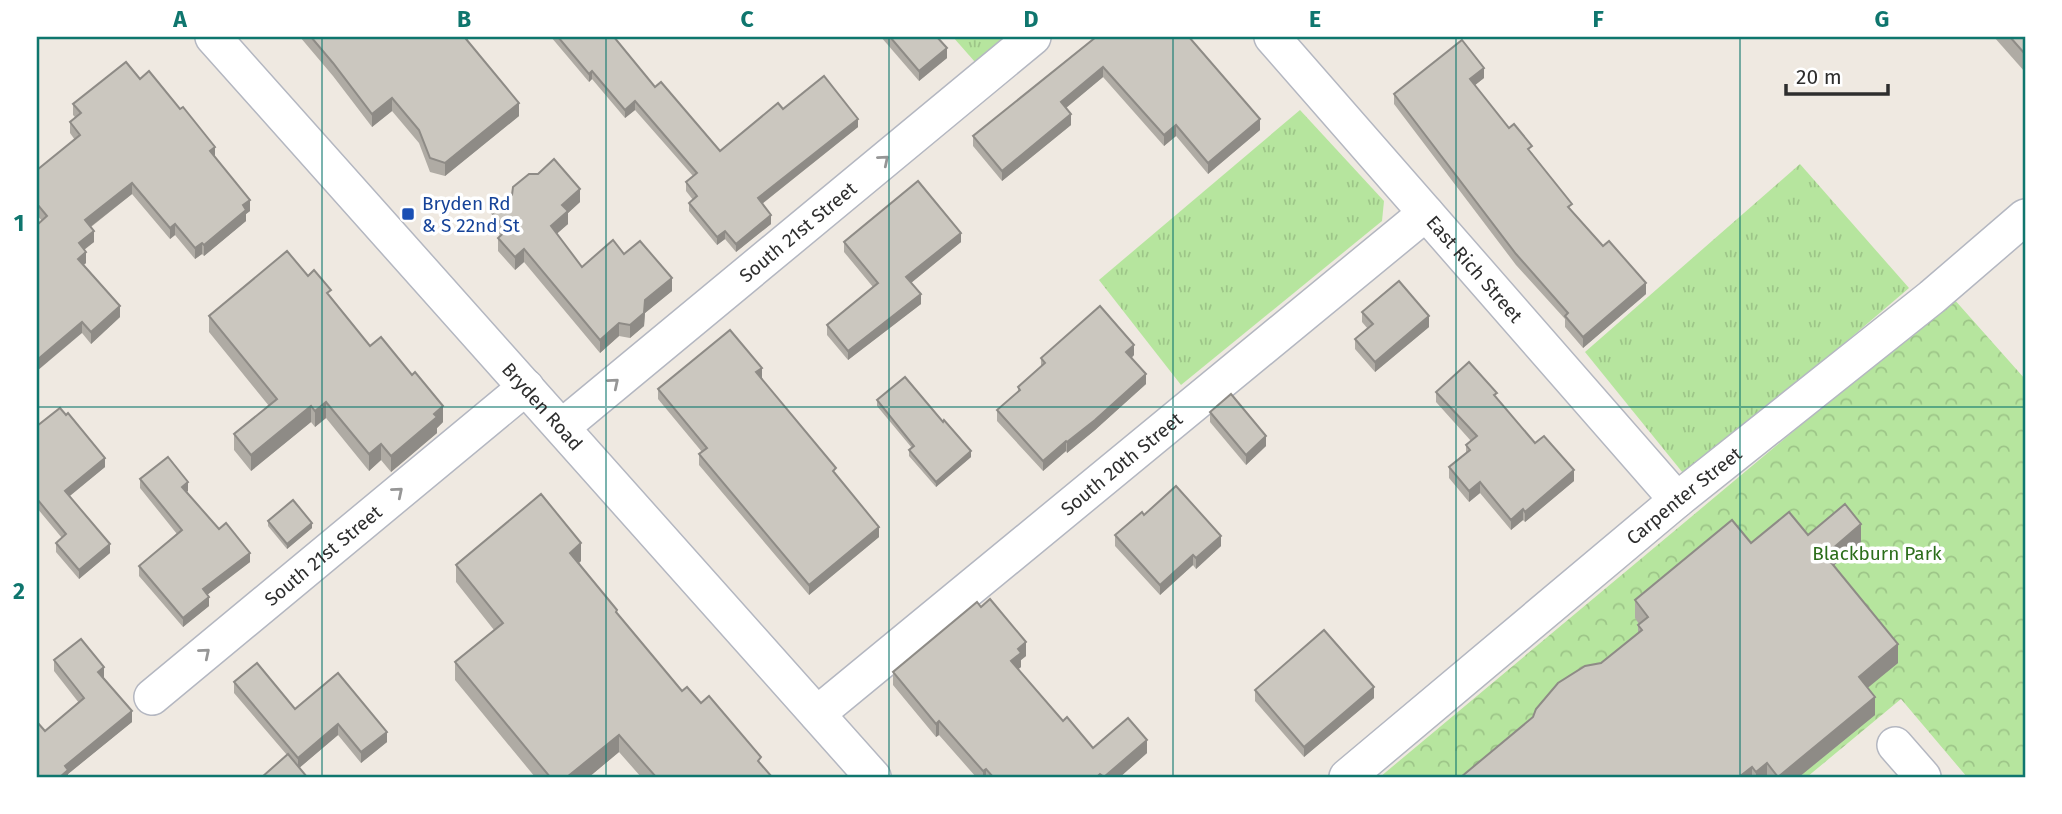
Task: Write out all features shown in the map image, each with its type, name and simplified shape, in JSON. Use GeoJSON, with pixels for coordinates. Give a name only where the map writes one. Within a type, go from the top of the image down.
{"type":"FeatureCollection","features":[{"type":"Feature","properties":{"kind":"street","name":"Bryden Road"},"geometry":{"type":"LineString","coordinates":[[214,37],[873,777]]}},
{"type":"Feature","properties":{"kind":"street","name":"South 21st Street"},"geometry":{"type":"LineString","coordinates":[[562,427],[1033,37]]}},
{"type":"Feature","properties":{"kind":"street","name":"East Rich Street"},"geometry":{"type":"LineString","coordinates":[[1272,37],[1677,500]]}},
{"type":"Feature","properties":{"kind":"street","name":"South 20th Street"},"geometry":{"type":"LineString","coordinates":[[817,714],[1426,213]]}},
{"type":"Feature","properties":{"kind":"street","name":"Carpenter Street"},"geometry":{"type":"LineString","coordinates":[[1347,777],[1677,500],[1932,297],[2025,217]]}},
{"type":"Feature","properties":{"kind":"street","name":"South 21st Street"},"geometry":{"type":"LineString","coordinates":[[152,697],[526,387]]}},
{"type":"Feature","properties":{"kind":"street"},"geometry":{"type":"LineString","coordinates":[[1895,745],[1923,777]]}},
{"type":"Feature","properties":{"kind":"green space"},"geometry":{"type":"Polygon","coordinates":[[[953,37],[1006,37],[975,62],[953,37]]]}},
{"type":"Feature","properties":{"kind":"green space"},"geometry":{"type":"Polygon","coordinates":[[[1300,110],[1384,201],[1382,221],[1181,385],[1099,280],[1300,110]]]}},
{"type":"Feature","properties":{"kind":"green space"},"geometry":{"type":"Polygon","coordinates":[[[1800,164],[1909,288],[1687,478],[1585,352],[1800,164]]]}},
{"type":"Feature","properties":{"kind":"green space","name":"Blackburn Park"},"geometry":{"type":"Polygon","coordinates":[[[1953,298],[2025,379],[2025,777],[1967,777],[1901,699],[1807,777],[1380,777],[1953,298]]]}},
{"type":"Feature","properties":{"kind":"building"},"geometry":{"type":"Polygon","coordinates":[[[311,37],[467,37],[519,103],[445,163],[430,158],[419,130],[392,98],[372,114],[311,37]]]}},
{"type":"Feature","properties":{"kind":"building"},"geometry":{"type":"Polygon","coordinates":[[[558,37],[614,37],[655,87],[661,82],[720,151],[778,103],[783,109],[824,76],[858,119],[758,198],[771,215],[736,244],[725,231],[717,237],[689,203],[697,196],[686,182],[697,173],[635,101],[625,110],[592,71],[589,74],[558,37]]]}},
{"type":"Feature","properties":{"kind":"building"},"geometry":{"type":"Polygon","coordinates":[[[890,37],[937,37],[947,48],[919,71],[890,37]]]}},
{"type":"Feature","properties":{"kind":"building"},"geometry":{"type":"Polygon","coordinates":[[[1096,37],[1189,37],[1260,119],[1208,163],[1176,125],[1164,135],[1103,67],[1061,102],[1071,114],[1002,171],[973,136],[1096,37]]]}},
{"type":"Feature","properties":{"kind":"building"},"geometry":{"type":"Polygon","coordinates":[[[2010,37],[2025,37],[2025,54],[2010,37]]]}},
{"type":"Feature","properties":{"kind":"building"},"geometry":{"type":"Polygon","coordinates":[[[1462,40],[1484,68],[1470,79],[1509,128],[1514,124],[1532,146],[1528,149],[1572,204],[1568,207],[1603,246],[1609,241],[1646,283],[1583,337],[1565,316],[1568,313],[1516,254],[1394,94],[1462,40]]]}},
{"type":"Feature","properties":{"kind":"building"},"geometry":{"type":"Polygon","coordinates":[[[126,62],[140,79],[149,71],[180,109],[183,107],[215,147],[210,151],[250,200],[243,205],[246,210],[204,245],[202,243],[195,248],[175,224],[170,228],[132,183],[85,220],[94,231],[79,243],[86,252],[78,259],[120,306],[91,332],[82,322],[37,360],[37,225],[47,216],[37,204],[37,170],[80,135],[70,122],[81,113],[73,104],[126,62]]]}},
{"type":"Feature","properties":{"kind":"building"},"geometry":{"type":"Polygon","coordinates":[[[554,159],[580,189],[562,205],[568,211],[551,226],[582,267],[613,240],[624,254],[640,241],[672,278],[645,300],[644,313],[630,325],[619,323],[600,340],[524,249],[515,257],[498,238],[507,230],[492,213],[512,195],[513,187],[529,174],[538,174],[554,159]]]}},
{"type":"Feature","properties":{"kind":"building"},"geometry":{"type":"Polygon","coordinates":[[[918,181],[961,233],[906,277],[921,294],[848,351],[827,325],[878,283],[844,242],[918,181]]]}},
{"type":"Feature","properties":{"kind":"building"},"geometry":{"type":"Polygon","coordinates":[[[287,251],[308,276],[314,270],[331,290],[327,293],[370,346],[381,337],[412,375],[415,372],[443,406],[434,414],[437,417],[391,456],[381,444],[369,454],[326,402],[315,411],[311,406],[251,455],[234,434],[277,399],[209,316],[287,251]]]}},
{"type":"Feature","properties":{"kind":"building"},"geometry":{"type":"Polygon","coordinates":[[[1399,281],[1429,316],[1375,362],[1355,339],[1373,324],[1362,312],[1399,281]]]}},
{"type":"Feature","properties":{"kind":"building"},"geometry":{"type":"Polygon","coordinates":[[[1100,306],[1134,345],[1126,352],[1146,374],[1095,420],[1043,461],[997,410],[1045,363],[1041,358],[1100,306]]]}},
{"type":"Feature","properties":{"kind":"building"},"geometry":{"type":"Polygon","coordinates":[[[730,330],[762,368],[756,372],[836,468],[833,471],[879,527],[809,585],[699,454],[707,448],[658,389],[730,330]]]}},
{"type":"Feature","properties":{"kind":"building"},"geometry":{"type":"Polygon","coordinates":[[[1469,362],[1497,393],[1494,395],[1535,443],[1544,436],[1574,470],[1525,512],[1523,509],[1511,520],[1480,482],[1469,491],[1449,467],[1470,450],[1466,445],[1477,436],[1436,392],[1469,362]]]}},
{"type":"Feature","properties":{"kind":"building"},"geometry":{"type":"Polygon","coordinates":[[[905,377],[971,451],[936,482],[909,450],[914,446],[877,400],[905,377]]]}},
{"type":"Feature","properties":{"kind":"building"},"geometry":{"type":"Polygon","coordinates":[[[1231,394],[1266,436],[1246,455],[1210,412],[1231,394]]]}},
{"type":"Feature","properties":{"kind":"building"},"geometry":{"type":"Polygon","coordinates":[[[60,408],[66,415],[68,413],[105,458],[65,491],[110,544],[79,570],[56,543],[66,534],[37,499],[37,426],[60,408]]]}},
{"type":"Feature","properties":{"kind":"building"},"geometry":{"type":"Polygon","coordinates":[[[168,457],[188,482],[182,487],[219,529],[226,523],[250,553],[203,589],[209,597],[183,618],[139,566],[182,530],[140,479],[168,457]]]}},
{"type":"Feature","properties":{"kind":"building"},"geometry":{"type":"Polygon","coordinates":[[[1176,486],[1221,536],[1196,558],[1193,555],[1160,585],[1115,535],[1142,512],[1144,515],[1176,486]]]}},
{"type":"Feature","properties":{"kind":"building"},"geometry":{"type":"Polygon","coordinates":[[[541,494],[581,543],[570,553],[616,612],[682,691],[687,687],[701,703],[709,696],[761,757],[758,761],[772,777],[656,777],[619,735],[567,777],[550,777],[455,662],[503,623],[456,565],[541,494]]]}},
{"type":"Feature","properties":{"kind":"building"},"geometry":{"type":"Polygon","coordinates":[[[293,500],[312,523],[287,544],[268,521],[293,500]]]}},
{"type":"Feature","properties":{"kind":"building"},"geometry":{"type":"Polygon","coordinates":[[[1845,504],[1861,524],[1825,555],[1898,644],[1859,677],[1875,697],[1778,777],[1767,763],[1756,772],[1752,767],[1739,777],[1461,777],[1533,717],[1536,709],[1558,683],[1585,666],[1601,663],[1642,630],[1638,625],[1648,617],[1635,600],[1732,520],[1751,543],[1789,512],[1808,535],[1845,504]]]}},
{"type":"Feature","properties":{"kind":"building"},"geometry":{"type":"Polygon","coordinates":[[[990,599],[1026,642],[1018,649],[1021,653],[1011,661],[1063,721],[1067,717],[1093,748],[1128,718],[1147,740],[1104,777],[1100,774],[1097,777],[993,777],[986,769],[983,771],[939,721],[936,724],[893,672],[977,602],[981,607],[990,599]]]}},
{"type":"Feature","properties":{"kind":"building"},"geometry":{"type":"Polygon","coordinates":[[[1324,630],[1374,687],[1304,747],[1255,690],[1324,630]]]}},
{"type":"Feature","properties":{"kind":"building"},"geometry":{"type":"Polygon","coordinates":[[[81,639],[104,667],[98,672],[132,711],[65,766],[68,770],[60,777],[37,777],[37,722],[45,731],[84,698],[54,660],[81,639]]]}},
{"type":"Feature","properties":{"kind":"building"},"geometry":{"type":"Polygon","coordinates":[[[257,663],[295,709],[338,673],[387,732],[361,752],[338,724],[298,758],[234,682],[257,663]]]}},
{"type":"Feature","properties":{"kind":"building"},"geometry":{"type":"Polygon","coordinates":[[[288,754],[307,777],[262,777],[288,754]]]}},
{"type":"Feature","properties":{"kind":"place","name":"Bryden Rd & S 22nd St"},"geometry":{"type":"Point","coordinates":[408,214]}}]}
